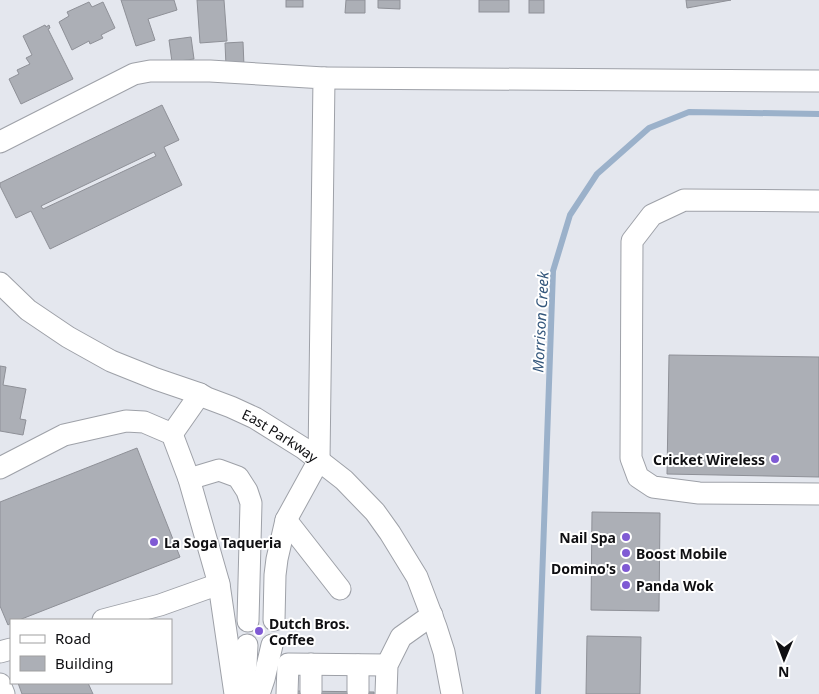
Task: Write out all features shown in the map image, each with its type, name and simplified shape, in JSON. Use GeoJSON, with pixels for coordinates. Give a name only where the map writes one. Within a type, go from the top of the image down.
{"type":"FeatureCollection","features":[{"type":"Feature","properties":{"kind":"street"},"geometry":{"type":"LineString","coordinates":[[0,142],[134,74],[150,71],[210,71],[324,78],[819,81]]}},
{"type":"Feature","properties":{"kind":"street"},"geometry":{"type":"LineString","coordinates":[[274,620],[277,558],[286,520],[319,460],[324,78]]}},
{"type":"Feature","properties":{"kind":"street"},"geometry":{"type":"LineString","coordinates":[[819,202],[684,200],[652,215],[632,241],[631,458],[638,478],[653,487],[699,493],[819,494]]}},
{"type":"Feature","properties":{"kind":"street","name":"East Parkway"},"geometry":{"type":"LineString","coordinates":[[0,283],[28,310],[68,337],[110,360],[156,379],[200,394],[255,418],[303,448],[344,480],[375,512],[404,554],[417,577],[444,652],[452,694]]}},
{"type":"Feature","properties":{"kind":"street"},"geometry":{"type":"LineString","coordinates":[[172,434],[200,394]]}},
{"type":"Feature","properties":{"kind":"street"},"geometry":{"type":"LineString","coordinates":[[0,468],[64,435],[126,422],[144,422],[172,434],[189,479],[219,584],[235,694]]}},
{"type":"Feature","properties":{"kind":"street"},"geometry":{"type":"LineString","coordinates":[[189,479],[219,470],[238,478],[247,491],[251,503],[248,621]]}},
{"type":"Feature","properties":{"kind":"street"},"geometry":{"type":"LineString","coordinates":[[286,520],[340,589]]}},
{"type":"Feature","properties":{"kind":"street"},"geometry":{"type":"LineString","coordinates":[[107,619],[160,605],[219,584]]}},
{"type":"Feature","properties":{"kind":"street"},"geometry":{"type":"LineString","coordinates":[[386,694],[387,665],[401,636],[432,615]]}},
{"type":"Feature","properties":{"kind":"street"},"geometry":{"type":"LineString","coordinates":[[242,694],[247,645]]}},
{"type":"Feature","properties":{"kind":"street"},"geometry":{"type":"LineString","coordinates":[[265,689],[272,645]]}},
{"type":"Feature","properties":{"kind":"street"},"geometry":{"type":"LineString","coordinates":[[287,694],[288,664],[387,665]]}},
{"type":"Feature","properties":{"kind":"street"},"geometry":{"type":"LineString","coordinates":[[311,664],[311,691]]}},
{"type":"Feature","properties":{"kind":"street"},"geometry":{"type":"LineString","coordinates":[[358,665],[358,691]]}},
{"type":"Feature","properties":{"kind":"street"},"geometry":{"type":"LineString","coordinates":[[0,684],[4,694]]}},
{"type":"Feature","properties":{"kind":"building"},"geometry":{"type":"Polygon","coordinates":[[[121,0],[174,0],[177,10],[148,19],[155,40],[136,46],[121,0]]]}},
{"type":"Feature","properties":{"kind":"building"},"geometry":{"type":"Polygon","coordinates":[[[197,0],[224,0],[227,41],[200,43],[197,0]]]}},
{"type":"Feature","properties":{"kind":"building"},"geometry":{"type":"Polygon","coordinates":[[[286,0],[303,0],[303,7],[286,7],[286,0]]]}},
{"type":"Feature","properties":{"kind":"building"},"geometry":{"type":"Polygon","coordinates":[[[346,0],[365,0],[365,13],[345,13],[346,0]]]}},
{"type":"Feature","properties":{"kind":"building"},"geometry":{"type":"Polygon","coordinates":[[[378,0],[400,0],[400,9],[378,8],[378,0]]]}},
{"type":"Feature","properties":{"kind":"building"},"geometry":{"type":"Polygon","coordinates":[[[479,0],[509,0],[509,12],[479,12],[479,0]]]}},
{"type":"Feature","properties":{"kind":"building"},"geometry":{"type":"Polygon","coordinates":[[[529,0],[544,0],[544,13],[529,13],[529,0]]]}},
{"type":"Feature","properties":{"kind":"building"},"geometry":{"type":"Polygon","coordinates":[[[686,0],[731,0],[687,8],[686,0]]]}},
{"type":"Feature","properties":{"kind":"building"},"geometry":{"type":"Polygon","coordinates":[[[89,2],[92,7],[103,2],[115,28],[101,35],[103,38],[90,44],[89,41],[72,50],[59,22],[69,16],[67,12],[89,2]]]}},
{"type":"Feature","properties":{"kind":"building"},"geometry":{"type":"Polygon","coordinates":[[[45,25],[46,27],[49,25],[50,28],[48,29],[73,79],[21,104],[9,79],[19,74],[17,70],[30,64],[26,58],[32,55],[23,36],[45,25]]]}},
{"type":"Feature","properties":{"kind":"building"},"geometry":{"type":"Polygon","coordinates":[[[191,37],[194,59],[172,62],[169,40],[191,37]]]}},
{"type":"Feature","properties":{"kind":"building"},"geometry":{"type":"Polygon","coordinates":[[[243,42],[244,66],[226,66],[225,43],[243,42]]]}},
{"type":"Feature","properties":{"kind":"building"},"geometry":{"type":"Polygon","coordinates":[[[162,105],[179,140],[164,147],[182,185],[50,249],[31,211],[16,218],[0,183],[162,105]],[[154,152],[41,206],[43,209],[156,156],[154,152]]]}},
{"type":"Feature","properties":{"kind":"building"},"geometry":{"type":"Polygon","coordinates":[[[669,355],[819,357],[819,477],[667,474],[669,355]]]}},
{"type":"Feature","properties":{"kind":"building"},"geometry":{"type":"Polygon","coordinates":[[[0,366],[6,367],[3,385],[26,389],[20,419],[26,420],[23,435],[0,431],[0,366]]]}},
{"type":"Feature","properties":{"kind":"building"},"geometry":{"type":"Polygon","coordinates":[[[137,448],[180,557],[22,619],[10,619],[8,625],[0,606],[0,502],[137,448]]]}},
{"type":"Feature","properties":{"kind":"building"},"geometry":{"type":"Polygon","coordinates":[[[592,512],[660,513],[659,611],[591,610],[592,512]]]}},
{"type":"Feature","properties":{"kind":"building"},"geometry":{"type":"Polygon","coordinates":[[[587,636],[641,637],[640,694],[586,694],[587,636]]]}},
{"type":"Feature","properties":{"kind":"building"},"geometry":{"type":"Polygon","coordinates":[[[18,684],[88,684],[93,694],[22,694],[18,684]]]}},
{"type":"Feature","properties":{"kind":"building"},"geometry":{"type":"Polygon","coordinates":[[[297,691],[374,692],[374,694],[297,694],[297,691]]]}},
{"type":"Feature","properties":{"kind":"waterway","name":"Morrison Creek"},"geometry":{"type":"LineString","coordinates":[[538,694],[553,271],[570,215],[597,174],[649,128],[689,112],[819,114]]}},
{"type":"Feature","properties":{"kind":"place","name":"Cricket Wireless"},"geometry":{"type":"Point","coordinates":[775,459]}},
{"type":"Feature","properties":{"kind":"place","name":"Nail Spa"},"geometry":{"type":"Point","coordinates":[626,537]}},
{"type":"Feature","properties":{"kind":"place","name":"La Soga Taqueria"},"geometry":{"type":"Point","coordinates":[154,542]}},
{"type":"Feature","properties":{"kind":"place","name":"Boost Mobile"},"geometry":{"type":"Point","coordinates":[626,553]}},
{"type":"Feature","properties":{"kind":"place","name":"Domino's"},"geometry":{"type":"Point","coordinates":[626,568]}},
{"type":"Feature","properties":{"kind":"place","name":"Panda Wok"},"geometry":{"type":"Point","coordinates":[626,585]}},
{"type":"Feature","properties":{"kind":"place","name":"Dutch Bros. Coffee"},"geometry":{"type":"Point","coordinates":[259,631]}}]}
